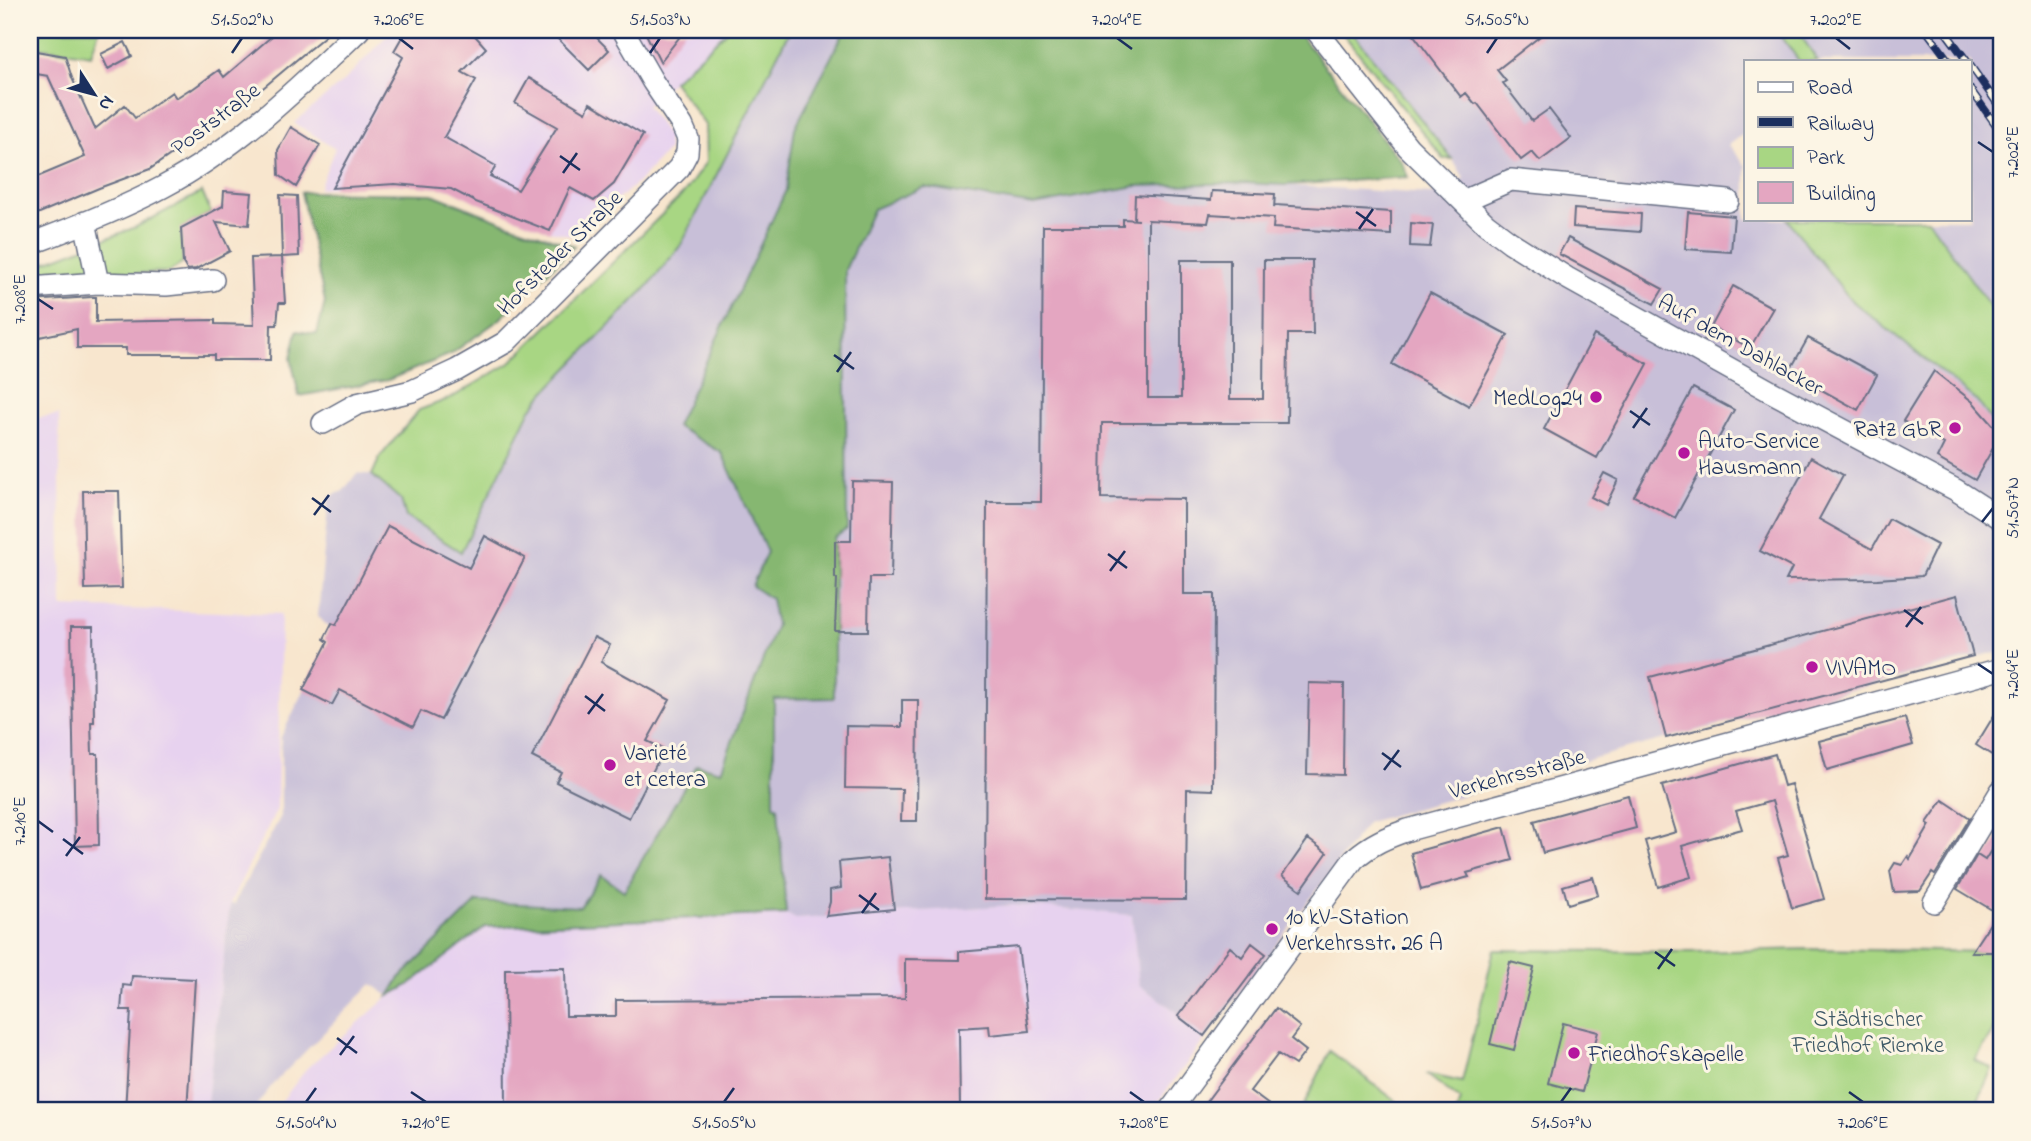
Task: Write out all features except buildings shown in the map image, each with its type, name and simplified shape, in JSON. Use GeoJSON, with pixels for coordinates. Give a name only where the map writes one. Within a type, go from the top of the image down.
{"type":"FeatureCollection","features":[{"type":"Feature","properties":{"kind":"street","name":"Poststraße"},"geometry":{"type":"LineString","coordinates":[[30,244],[163,187],[209,159],[272,110],[359,30]]}},
{"type":"Feature","properties":{"kind":"street","name":"Hofsteder Straße"},"geometry":{"type":"LineString","coordinates":[[323,424],[357,404],[412,391],[457,370],[506,342],[679,168],[687,153],[688,139],[623,30]]}},
{"type":"Feature","properties":{"kind":"street","name":"Auf dem Dahlacker"},"geometry":{"type":"LineString","coordinates":[[1316,30],[1408,147],[1486,224],[1510,242],[1567,278],[1768,390],[1956,489],[2001,519]]}},
{"type":"Feature","properties":{"kind":"street"},"geometry":{"type":"LineString","coordinates":[[1463,201],[1511,180],[1728,201]]}},
{"type":"Feature","properties":{"kind":"street"},"geometry":{"type":"LineString","coordinates":[[85,222],[98,283]]}},
{"type":"Feature","properties":{"kind":"street"},"geometry":{"type":"LineString","coordinates":[[30,288],[98,283],[166,285],[213,280]]}},
{"type":"Feature","properties":{"kind":"street","name":"Verkehrsstraße"},"geometry":{"type":"LineString","coordinates":[[1170,1111],[1354,859],[1382,838],[2001,669]]}},
{"type":"Feature","properties":{"kind":"street"},"geometry":{"type":"LineString","coordinates":[[1934,902],[2001,791]]}},
{"type":"Feature","properties":{"kind":"shaded area"},"geometry":{"type":"Polygon","coordinates":[[[392,30],[728,30],[646,106],[667,135],[668,150],[635,185],[574,236],[550,231],[476,202],[451,189],[395,184],[319,188],[335,148],[294,123],[346,79],[392,30]]]}},
{"type":"Feature","properties":{"kind":"shaded area"},"geometry":{"type":"Polygon","coordinates":[[[790,30],[845,30],[795,128],[786,190],[722,453],[768,552],[753,586],[771,599],[776,625],[720,772],[697,765],[624,891],[580,907],[477,902],[400,978],[389,996],[372,984],[273,1084],[252,1111],[206,1111],[230,903],[233,905],[281,816],[281,737],[328,642],[324,639],[329,628],[318,616],[329,497],[343,491],[357,473],[372,475],[401,500],[522,426],[545,392],[681,245],[790,30]]]}},
{"type":"Feature","properties":{"kind":"shaded area"},"geometry":{"type":"Polygon","coordinates":[[[1351,30],[2001,30],[2001,322],[1929,220],[1972,220],[1972,60],[1744,60],[1744,134],[1729,145],[1744,164],[1744,220],[1788,220],[1851,300],[1977,401],[2001,433],[2001,653],[1988,654],[1627,749],[1368,822],[1206,1038],[1177,1017],[1177,1012],[1139,985],[1132,915],[1014,905],[796,919],[786,914],[778,807],[774,806],[774,698],[834,698],[834,538],[847,529],[845,270],[872,209],[924,187],[1034,205],[1136,186],[1243,183],[1431,194],[1464,178],[1351,30]]]}},
{"type":"Feature","properties":{"kind":"shaded area"},"geometry":{"type":"Polygon","coordinates":[[[59,415],[62,607],[281,614],[277,809],[230,903],[206,1111],[30,1111],[30,419],[59,415]]]}},
{"type":"Feature","properties":{"kind":"shaded area"},"geometry":{"type":"Polygon","coordinates":[[[1014,905],[1132,915],[1139,985],[1177,1012],[1177,1017],[1206,1038],[1151,1111],[274,1111],[308,1067],[389,996],[409,985],[485,927],[786,914],[796,919],[1014,905]]]}},
{"type":"Feature","properties":{"kind":"green space"},"geometry":{"type":"Polygon","coordinates":[[[30,30],[99,30],[91,55],[30,46],[30,30]]]}},
{"type":"Feature","properties":{"kind":"green space"},"geometry":{"type":"Polygon","coordinates":[[[728,30],[790,30],[681,245],[648,286],[531,409],[461,552],[406,517],[401,500],[372,475],[380,457],[419,410],[451,398],[510,363],[685,192],[706,162],[705,125],[673,81],[728,30]]]}},
{"type":"Feature","properties":{"kind":"green space"},"geometry":{"type":"Polygon","coordinates":[[[845,30],[1296,30],[1402,163],[1408,177],[1285,185],[1242,183],[1136,186],[1034,205],[924,187],[873,209],[845,270],[847,529],[834,538],[834,698],[774,699],[774,805],[778,807],[786,914],[485,927],[409,985],[389,996],[400,978],[477,902],[580,907],[601,875],[624,891],[697,765],[721,771],[776,625],[771,599],[752,586],[767,552],[722,453],[676,426],[786,190],[795,128],[845,30]]]}},
{"type":"Feature","properties":{"kind":"green space"},"geometry":{"type":"Polygon","coordinates":[[[1340,30],[1351,30],[1452,159],[1444,159],[1340,30]]]}},
{"type":"Feature","properties":{"kind":"green space"},"geometry":{"type":"Polygon","coordinates":[[[1777,30],[1797,30],[1817,60],[1798,60],[1777,30]]]}},
{"type":"Feature","properties":{"kind":"green space"},"geometry":{"type":"Polygon","coordinates":[[[202,192],[211,213],[182,228],[183,263],[169,272],[30,277],[30,268],[136,227],[202,192]]]}},
{"type":"Feature","properties":{"kind":"green space"},"geometry":{"type":"Polygon","coordinates":[[[301,192],[432,194],[574,246],[500,319],[451,354],[388,380],[299,396],[291,358],[297,331],[317,334],[325,302],[301,192]]]}},
{"type":"Feature","properties":{"kind":"green space"},"geometry":{"type":"Polygon","coordinates":[[[1788,220],[1929,220],[2001,322],[2001,433],[1977,401],[1851,300],[1788,220]]]}},
{"type":"Feature","properties":{"kind":"green space","name":"Städtischer Friedhof Riemke"},"geometry":{"type":"Polygon","coordinates":[[[1807,949],[2001,952],[2001,1018],[1975,1060],[1992,1069],[1973,1111],[1457,1111],[1460,1100],[1426,1074],[1462,1082],[1494,950],[1691,952],[1807,949]]]}},
{"type":"Feature","properties":{"kind":"green space"},"geometry":{"type":"Polygon","coordinates":[[[1330,1051],[1409,1111],[1301,1111],[1330,1051]]]}},
{"type":"Feature","properties":{"kind":"railway"},"geometry":{"type":"LineString","coordinates":[[1926,30],[1948,60]]}},
{"type":"Feature","properties":{"kind":"railway"},"geometry":{"type":"LineString","coordinates":[[1944,30],[1966,60]]}},
{"type":"Feature","properties":{"kind":"railway"},"geometry":{"type":"LineString","coordinates":[[1972,68],[2001,109]]}},
{"type":"Feature","properties":{"kind":"railway"},"geometry":{"type":"LineString","coordinates":[[1972,92],[2001,132]]}},
{"type":"Feature","properties":{"kind":"place","name":"MedLog24"},"geometry":{"type":"Point","coordinates":[1596,397]}},
{"type":"Feature","properties":{"kind":"place","name":"Ratz GbR"},"geometry":{"type":"Point","coordinates":[1955,428]}},
{"type":"Feature","properties":{"kind":"place","name":"Auto-Service Hausmann"},"geometry":{"type":"Point","coordinates":[1684,453]}},
{"type":"Feature","properties":{"kind":"place","name":"VIVAMO"},"geometry":{"type":"Point","coordinates":[1812,667]}},
{"type":"Feature","properties":{"kind":"place","name":"Varieté et cetera"},"geometry":{"type":"Point","coordinates":[610,765]}},
{"type":"Feature","properties":{"kind":"place","name":"10 kV-Station Verkehrsstr. 26 A"},"geometry":{"type":"Point","coordinates":[1272,929]}},
{"type":"Feature","properties":{"kind":"place","name":"Friedhofskapelle"},"geometry":{"type":"Point","coordinates":[1574,1053]}}]}
